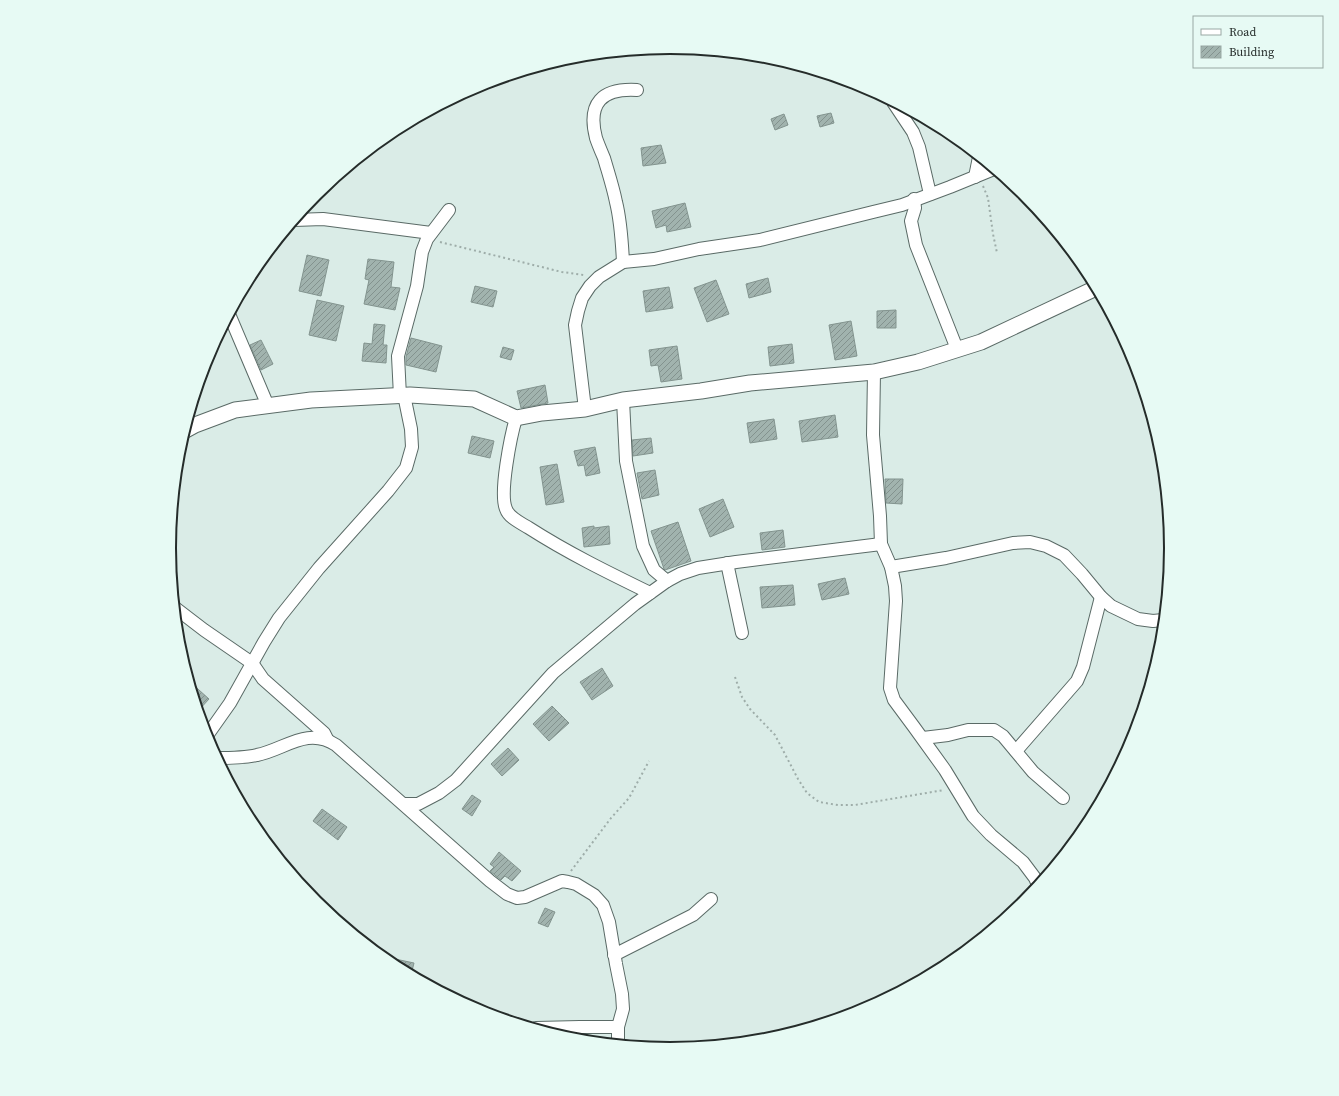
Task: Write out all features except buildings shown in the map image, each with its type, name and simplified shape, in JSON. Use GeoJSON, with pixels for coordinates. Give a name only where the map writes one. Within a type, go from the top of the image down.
{"type":"FeatureCollection","features":[{"type":"Feature","properties":{"kind":"street"},"geometry":{"type":"LineString","coordinates":[[624,262],[622,233],[616,202],[604,158],[596,138],[593,121],[594,111],[599,101],[606,94],[623,89],[637,90]]}},
{"type":"Feature","properties":{"kind":"street"},"geometry":{"type":"LineString","coordinates":[[900,111],[913,132],[919,147],[930,194]]}},
{"type":"Feature","properties":{"kind":"street"},"geometry":{"type":"LineString","coordinates":[[977,176],[978,163]]}},
{"type":"Feature","properties":{"kind":"street"},"geometry":{"type":"LineString","coordinates":[[585,409],[575,325],[578,311],[582,298],[590,286],[599,277],[624,262],[654,259],[699,249],[760,240],[902,205],[988,171]]}},
{"type":"Feature","properties":{"kind":"street"},"geometry":{"type":"LineString","coordinates":[[914,200],[915,208],[912,220],[916,245],[957,349]]}},
{"type":"Feature","properties":{"kind":"street"},"geometry":{"type":"LineString","coordinates":[[211,730],[230,703],[278,618],[335,550],[388,491],[406,468],[412,447],[412,435],[402,396],[398,356],[417,286],[422,252],[429,236],[449,210]]}},
{"type":"Feature","properties":{"kind":"street"},"geometry":{"type":"LineString","coordinates":[[300,220],[323,219],[429,236]]}},
{"type":"Feature","properties":{"kind":"street"},"geometry":{"type":"LineString","coordinates":[[190,428],[235,410],[311,400],[402,396],[410,394],[474,400],[516,418],[542,413],[585,409],[623,400],[701,391],[750,383],[874,372],[918,362],[981,342],[1090,291]]}},
{"type":"Feature","properties":{"kind":"street"},"geometry":{"type":"LineString","coordinates":[[232,320],[268,406]]}},
{"type":"Feature","properties":{"kind":"street"},"geometry":{"type":"LineString","coordinates":[[874,372],[872,435],[880,516],[881,544],[890,567],[895,586],[896,601],[890,688],[894,700],[923,738],[974,816],[991,835],[1022,862],[1036,879]]}},
{"type":"Feature","properties":{"kind":"street"},"geometry":{"type":"LineString","coordinates":[[623,400],[626,461],[643,546],[654,570],[667,581]]}},
{"type":"Feature","properties":{"kind":"street"},"geometry":{"type":"LineString","coordinates":[[516,418],[512,433],[506,472],[504,496],[506,508],[513,517],[554,544],[650,593]]}},
{"type":"Feature","properties":{"kind":"street"},"geometry":{"type":"LineString","coordinates":[[890,567],[954,557],[1013,543],[1030,542],[1046,546],[1064,555],[1101,597],[1111,606],[1138,619],[1158,621]]}},
{"type":"Feature","properties":{"kind":"street"},"geometry":{"type":"LineString","coordinates":[[404,804],[418,804],[439,793],[456,780],[553,673],[635,604],[667,581],[680,574],[698,568],[881,544]]}},
{"type":"Feature","properties":{"kind":"street"},"geometry":{"type":"LineString","coordinates":[[727,564],[742,633]]}},
{"type":"Feature","properties":{"kind":"street"},"geometry":{"type":"LineString","coordinates":[[1016,751],[1077,681],[1083,667],[1101,597]]}},
{"type":"Feature","properties":{"kind":"street"},"geometry":{"type":"LineString","coordinates":[[180,612],[252,663],[263,678],[324,733],[327,739],[336,745],[490,881],[507,894],[517,898],[525,897],[562,881],[576,884],[594,895],[603,905],[609,922],[622,994],[624,1009],[618,1028],[618,1039]]}},
{"type":"Feature","properties":{"kind":"street"},"geometry":{"type":"LineString","coordinates":[[923,738],[948,735],[968,730],[994,730],[1004,736],[1033,772],[1063,798]]}},
{"type":"Feature","properties":{"kind":"street"},"geometry":{"type":"LineString","coordinates":[[222,758],[258,755],[295,740],[307,738],[327,739]]}},
{"type":"Feature","properties":{"kind":"street"},"geometry":{"type":"LineString","coordinates":[[614,954],[693,915],[711,899]]}},
{"type":"Feature","properties":{"kind":"street"},"geometry":{"type":"LineString","coordinates":[[552,1028],[618,1028]]}},
{"type":"Feature","properties":{"kind":"path"},"geometry":{"type":"LineString","coordinates":[[977,176],[988,198],[997,253]]}},
{"type":"Feature","properties":{"kind":"path"},"geometry":{"type":"LineString","coordinates":[[429,236],[556,270],[599,277]]}},
{"type":"Feature","properties":{"kind":"path"},"geometry":{"type":"LineString","coordinates":[[735,677],[742,697],[750,709],[775,735],[806,793],[819,802],[838,805],[855,805],[955,789]]}},
{"type":"Feature","properties":{"kind":"path"},"geometry":{"type":"LineString","coordinates":[[562,881],[611,818],[629,798],[649,762]]}}]}
